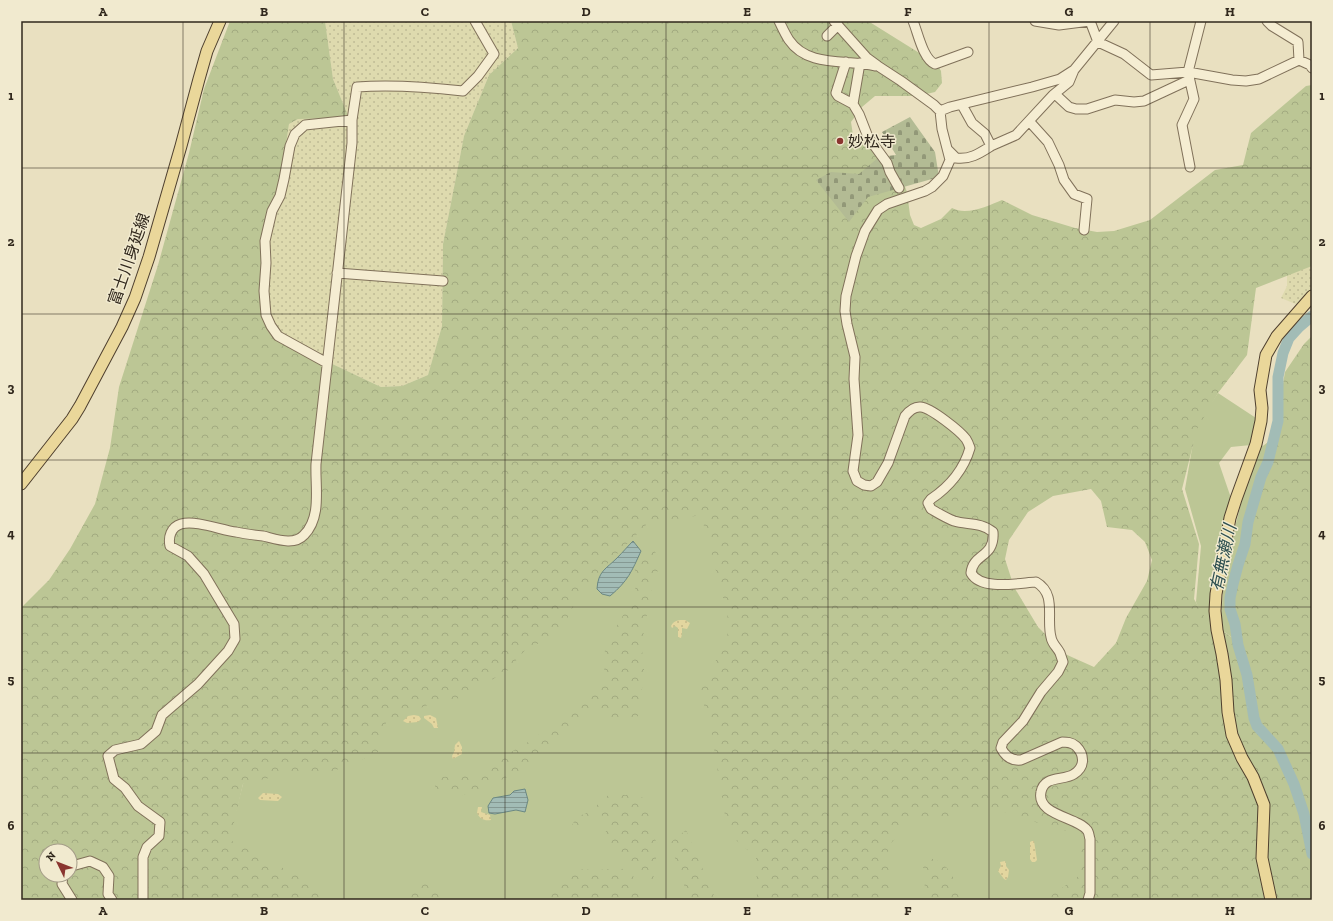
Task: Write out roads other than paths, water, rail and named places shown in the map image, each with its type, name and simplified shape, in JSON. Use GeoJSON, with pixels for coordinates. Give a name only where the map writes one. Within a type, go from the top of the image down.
{"type":"FeatureCollection","features":[{"type":"Feature","properties":{"kind":"main road","name":"富士川身延線"},"geometry":{"type":"LineString","coordinates":[[21,484],[72,419],[80,406],[135,298],[149,258],[207,51],[220,21]]}},
{"type":"Feature","properties":{"kind":"main road"},"geometry":{"type":"LineString","coordinates":[[1271,900],[1262,858],[1264,805],[1253,777],[1242,758],[1232,735],[1228,712],[1226,680],[1217,630],[1215,611],[1216,594],[1230,518],[1256,444],[1261,421],[1262,408],[1260,390],[1266,355],[1277,336],[1312,296]]}},
{"type":"Feature","properties":{"kind":"street"},"geometry":{"type":"LineString","coordinates":[[143,900],[144,857],[147,847],[159,836],[160,822],[138,806],[125,788],[114,779],[108,756],[115,750],[141,744],[156,731],[162,715],[198,684],[228,651],[235,639],[234,624],[204,574],[188,556],[170,546],[169,538],[174,528],[181,524],[193,523],[236,533],[287,541],[298,540],[305,534],[311,524],[316,510],[316,472],[352,143],[352,120],[357,87],[440,88],[463,91],[478,76],[494,54],[475,21]]}},
{"type":"Feature","properties":{"kind":"street"},"geometry":{"type":"LineString","coordinates":[[779,21],[790,40],[804,54],[817,59],[878,66]]}},
{"type":"Feature","properties":{"kind":"street"},"geometry":{"type":"LineString","coordinates":[[913,21],[926,56],[933,63],[935,64],[968,52]]}},
{"type":"Feature","properties":{"kind":"street"},"geometry":{"type":"LineString","coordinates":[[1035,21],[1059,25],[1090,21],[1098,42],[1124,54],[1151,76],[1189,76],[1246,81],[1259,78],[1299,60],[1310,65],[1312,68]]}},
{"type":"Feature","properties":{"kind":"street"},"geometry":{"type":"LineString","coordinates":[[940,112],[950,107],[1060,80],[1074,70],[1114,21]]}},
{"type":"Feature","properties":{"kind":"street"},"geometry":{"type":"LineString","coordinates":[[1190,167],[1182,125],[1194,99],[1189,76],[1201,21]]}},
{"type":"Feature","properties":{"kind":"street"},"geometry":{"type":"LineString","coordinates":[[1267,21],[1272,26],[1298,42],[1299,60]]}},
{"type":"Feature","properties":{"kind":"street"},"geometry":{"type":"LineString","coordinates":[[826,36],[840,24],[867,58],[902,81],[934,105],[940,112],[941,123],[950,160],[943,176],[932,187],[925,191],[887,204],[878,210],[865,231],[856,256],[846,296],[845,311],[855,357],[854,379],[858,435],[853,471],[857,481],[864,485],[871,486],[878,482],[888,463],[905,416],[916,407],[921,407],[934,413],[968,442],[970,448],[954,480],[928,503],[931,509],[954,521],[987,527],[992,532],[992,546],[987,553],[974,563],[972,568],[971,573],[977,580],[988,584],[1036,582],[1043,586],[1047,594],[1050,614],[1050,635],[1053,644],[1060,653],[1063,662],[1058,672],[1041,692],[1023,721],[1003,742],[1001,748],[1009,758],[1015,761],[1021,760],[1062,742],[1069,742],[1076,746],[1081,753],[1083,760],[1081,767],[1073,775],[1052,780],[1044,786],[1041,792],[1044,805],[1051,811],[1081,825],[1088,830],[1090,839],[1090,893],[1088,900]]}},
{"type":"Feature","properties":{"kind":"street"},"geometry":{"type":"LineString","coordinates":[[846,62],[836,93],[838,96],[853,104],[859,114],[868,137],[887,164],[899,188]]}},
{"type":"Feature","properties":{"kind":"street"},"geometry":{"type":"LineString","coordinates":[[853,104],[860,63]]}},
{"type":"Feature","properties":{"kind":"street"},"geometry":{"type":"LineString","coordinates":[[946,147],[956,158],[962,159],[974,156],[991,146],[1016,135],[1054,94],[1069,82],[1074,70]]}},
{"type":"Feature","properties":{"kind":"street"},"geometry":{"type":"LineString","coordinates":[[1054,94],[1069,107],[1076,109],[1087,109],[1115,100],[1134,102],[1144,101],[1189,76]]}},
{"type":"Feature","properties":{"kind":"street"},"geometry":{"type":"LineString","coordinates":[[962,105],[972,123],[985,134],[991,146]]}},
{"type":"Feature","properties":{"kind":"street"},"geometry":{"type":"LineString","coordinates":[[327,363],[278,336],[270,326],[266,315],[264,291],[266,263],[265,241],[272,211],[280,196],[290,146],[295,134],[305,125],[352,120]]}},
{"type":"Feature","properties":{"kind":"street"},"geometry":{"type":"LineString","coordinates":[[1029,121],[1048,142],[1059,165],[1064,180],[1074,194],[1087,199],[1084,230]]}},
{"type":"Feature","properties":{"kind":"street"},"geometry":{"type":"LineString","coordinates":[[337,273],[443,281]]}},
{"type":"Feature","properties":{"kind":"street"},"geometry":{"type":"LineString","coordinates":[[78,864],[90,860],[103,866],[109,876],[108,894],[112,900]]}},
{"type":"Feature","properties":{"kind":"street"},"geometry":{"type":"LineString","coordinates":[[62,883],[72,900]]}},
{"type":"Feature","properties":{"kind":"water"},"geometry":{"type":"Polygon","coordinates":[[[633,541],[641,551],[632,570],[621,585],[610,596],[602,594],[597,589],[601,574],[633,541]]]}},
{"type":"Feature","properties":{"kind":"water"},"geometry":{"type":"Polygon","coordinates":[[[525,789],[528,800],[525,812],[516,810],[495,814],[489,813],[488,806],[493,798],[510,795],[514,791],[525,789]]]}},
{"type":"Feature","properties":{"kind":"waterway","name":"有無瀬川"},"geometry":{"type":"LineString","coordinates":[[1312,316],[1289,338],[1283,353],[1278,377],[1278,421],[1268,462],[1261,477],[1248,522],[1245,544],[1230,598],[1230,609],[1235,624],[1238,645],[1247,675],[1254,718],[1257,726],[1278,749],[1294,784],[1304,814],[1312,854]]}},
{"type":"Feature","properties":{"kind":"place","name":"妙松寺"},"geometry":{"type":"Point","coordinates":[840,141]}}]}
